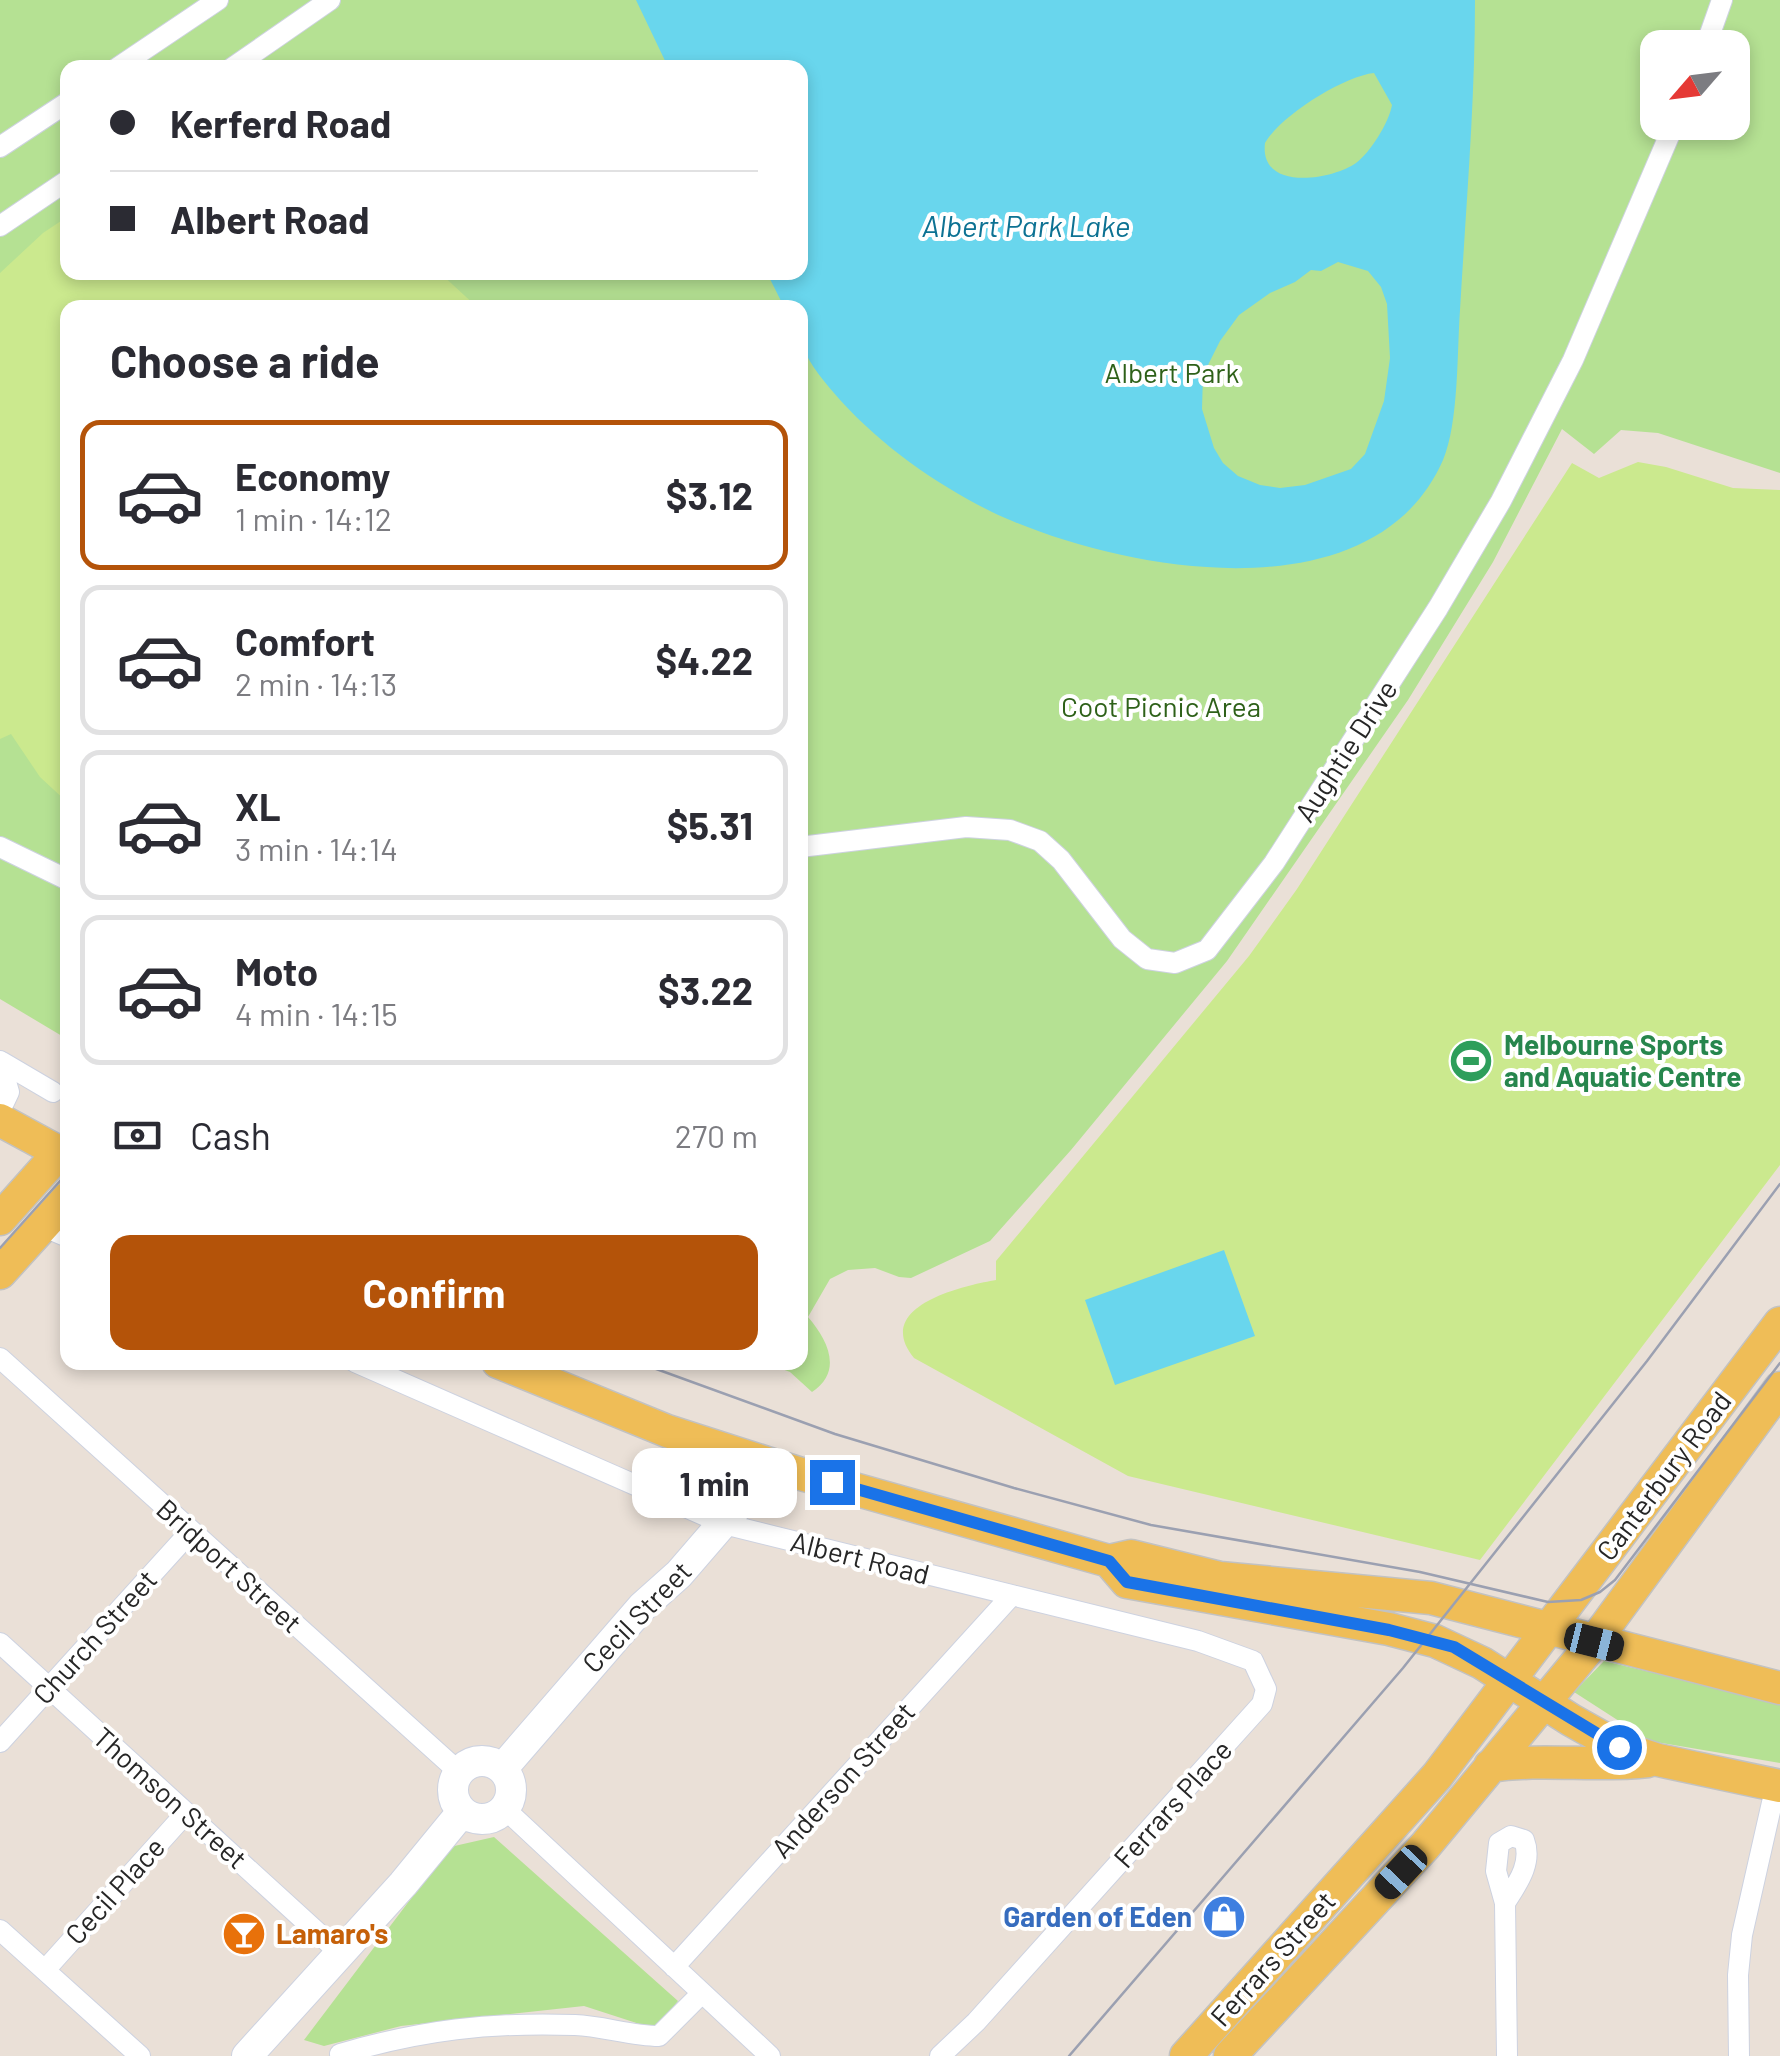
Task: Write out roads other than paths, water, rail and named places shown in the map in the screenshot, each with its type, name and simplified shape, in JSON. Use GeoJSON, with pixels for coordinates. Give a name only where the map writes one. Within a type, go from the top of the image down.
{"type":"FeatureCollection","features":[{"type":"Feature","properties":{"kind":"main road"},"geometry":{"type":"LineString","coordinates":[[0,1120],[60,1150]]}},
{"type":"Feature","properties":{"kind":"main road"},"geometry":{"type":"LineString","coordinates":[[0,1219],[60,1157]]}},
{"type":"Feature","properties":{"kind":"main road"},"geometry":{"type":"LineString","coordinates":[[0,1274],[55,1232]]}},
{"type":"Feature","properties":{"kind":"main road","name":"Canterbury Road"},"geometry":{"type":"LineString","coordinates":[[1546,1628],[1780,1324]]}},
{"type":"Feature","properties":{"kind":"main road"},"geometry":{"type":"LineString","coordinates":[[517,1370],[650,1425],[774,1465],[1109,1561],[1132,1556],[1220,1578],[1411,1595],[1780,1688]]}},
{"type":"Feature","properties":{"kind":"main road","name":"Canterbury Road"},"geometry":{"type":"LineString","coordinates":[[1594,1642],[1780,1388]]}},
{"type":"Feature","properties":{"kind":"main road"},"geometry":{"type":"LineString","coordinates":[[1109,1561],[1127,1582],[1389,1630],[1454,1647],[1619,1747],[1658,1760],[1778,1786]]}},
{"type":"Feature","properties":{"kind":"main road","name":"Ferrars Street"},"geometry":{"type":"LineString","coordinates":[[1190,2052],[1437,1776],[1546,1628]]}},
{"type":"Feature","properties":{"kind":"main road","name":"Ferrars Street"},"geometry":{"type":"LineString","coordinates":[[1232,2054],[1425,1846],[1594,1642]]}},
{"type":"Feature","properties":{"kind":"main road"},"geometry":{"type":"LineString","coordinates":[[1490,1766],[1532,1760],[1612,1765],[1658,1760]]}},
{"type":"Feature","properties":{"kind":"main road"},"geometry":{"type":"LineString","coordinates":[[1190,2052],[1219,2043],[1232,2054]]}},
{"type":"Feature","properties":{"kind":"street"},"geometry":{"type":"LineString","coordinates":[[130,60],[218,0]]}},
{"type":"Feature","properties":{"kind":"street"},"geometry":{"type":"LineString","coordinates":[[244,60],[330,0]]}},
{"type":"Feature","properties":{"kind":"street"},"geometry":{"type":"LineString","coordinates":[[1711,30],[1722,0]]}},
{"type":"Feature","properties":{"kind":"street"},"geometry":{"type":"LineString","coordinates":[[0,148],[60,107]]}},
{"type":"Feature","properties":{"kind":"street","name":"Aughtie Drive"},"geometry":{"type":"LineString","coordinates":[[808,846],[966,828],[1010,830],[1040,841],[1061,860],[1122,939],[1147,959],[1160,963],[1186,961],[1215,944],[1274,864],[1438,608],[1501,500],[1573,360],[1667,140]]}},
{"type":"Feature","properties":{"kind":"street"},"geometry":{"type":"LineString","coordinates":[[0,226],[60,185]]}},
{"type":"Feature","properties":{"kind":"street"},"geometry":{"type":"LineString","coordinates":[[0,847],[60,876]]}},
{"type":"Feature","properties":{"kind":"street"},"geometry":{"type":"LineString","coordinates":[[1,1062],[52,1092]]}},
{"type":"Feature","properties":{"kind":"street"},"geometry":{"type":"LineString","coordinates":[[0,1112],[9,1092],[1,1062]]}},
{"type":"Feature","properties":{"kind":"street","name":"Bridport Street"},"geometry":{"type":"LineString","coordinates":[[0,1358],[459,1772]]}},
{"type":"Feature","properties":{"kind":"street","name":"Albert Road"},"geometry":{"type":"LineString","coordinates":[[373,1370],[724,1524],[1198,1640],[1253,1660],[1261,1675]]}},
{"type":"Feature","properties":{"kind":"street","name":"Cecil Street"},"geometry":{"type":"LineString","coordinates":[[502,1769],[642,1607],[679,1574],[774,1465]]}},
{"type":"Feature","properties":{"kind":"street","name":"Church Street"},"geometry":{"type":"LineString","coordinates":[[0,1742],[191,1531]]}},
{"type":"Feature","properties":{"kind":"street","name":"Anderson Street"},"geometry":{"type":"LineString","coordinates":[[674,1967],[1012,1594]]}},
{"type":"Feature","properties":{"kind":"street","name":"Thomson Street"},"geometry":{"type":"LineString","coordinates":[[0,1643],[340,1953]]}},
{"type":"Feature","properties":{"kind":"street","name":"Ferrars Place"},"geometry":{"type":"LineString","coordinates":[[940,2056],[976,2022],[1262,1704],[1266,1689],[1261,1675]]}},
{"type":"Feature","properties":{"kind":"street"},"geometry":{"type":"LineString","coordinates":[[480,1761],[502,1769],[510,1786],[505,1808],[488,1819],[462,1812],[452,1791],[459,1772],[480,1761]]}},
{"type":"Feature","properties":{"kind":"street"},"geometry":{"type":"LineString","coordinates":[[1739,2056],[1737,1997],[1742,1935],[1778,1786]]}},
{"type":"Feature","properties":{"kind":"street"},"geometry":{"type":"LineString","coordinates":[[505,1808],[770,2056]]}},
{"type":"Feature","properties":{"kind":"street"},"geometry":{"type":"LineString","coordinates":[[247,2056],[403,1884],[462,1812]]}},
{"type":"Feature","properties":{"kind":"street","name":"Cecil Place"},"geometry":{"type":"LineString","coordinates":[[45,1970],[186,1813]]}},
{"type":"Feature","properties":{"kind":"street"},"geometry":{"type":"LineString","coordinates":[[1505,1904],[1507,2056]]}},
{"type":"Feature","properties":{"kind":"street"},"geometry":{"type":"LineString","coordinates":[[0,1930],[140,2056]]}},
{"type":"Feature","properties":{"kind":"street"},"geometry":{"type":"LineString","coordinates":[[340,2054],[423,2031],[471,2026],[577,2024],[659,2036],[702,1993]]}},
{"type":"Feature","properties":{"kind":"water","name":"Albert Park Lake"},"geometry":{"type":"Polygon","coordinates":[[[636,0],[1475,0],[1472,116],[1452,427],[1443,460],[1409,511],[1360,544],[1302,562],[1238,568],[1171,564],[1105,551],[992,512],[911,463],[841,401],[808,358],[808,300],[780,300],[770,280],[808,280],[808,60],[665,60],[636,0]],[[1374,73],[1346,81],[1284,121],[1265,143],[1266,159],[1273,169],[1299,178],[1345,169],[1362,158],[1378,136],[1392,105],[1374,73]],[[1338,262],[1321,271],[1311,270],[1239,315],[1220,341],[1203,375],[1202,409],[1214,448],[1238,476],[1280,488],[1305,485],[1351,469],[1365,454],[1384,401],[1390,358],[1387,304],[1381,287],[1368,271],[1338,262]]]}},
{"type":"Feature","properties":{"kind":"water"},"geometry":{"type":"Polygon","coordinates":[[[1224,1250],[1255,1336],[1115,1385],[1085,1300],[1224,1250]]]}},
{"type":"Feature","properties":{"kind":"tram line"},"geometry":{"type":"LineString","coordinates":[[0,1248],[60,1181]]}},
{"type":"Feature","properties":{"kind":"tram line"},"geometry":{"type":"LineString","coordinates":[[1069,2056],[1403,1668],[1647,1361],[1780,1184]]}},
{"type":"Feature","properties":{"kind":"tram line"},"geometry":{"type":"LineString","coordinates":[[659,1370],[835,1434],[1151,1525],[1420,1572],[1548,1602],[1581,1600],[1615,1580],[1780,1363]]}},
{"type":"Feature","properties":{"kind":"place","name":"Melbourne Sports and Aquatic Centre"},"geometry":{"type":"Point","coordinates":[1471,1061]}},
{"type":"Feature","properties":{"kind":"place","name":"Garden of Eden"},"geometry":{"type":"Point","coordinates":[1224,1917]}},
{"type":"Feature","properties":{"kind":"place","name":"Lamaro's"},"geometry":{"type":"Point","coordinates":[244,1934]}},
{"type":"Feature","properties":{"kind":"park label","name":"Albert Park"},"geometry":{"type":"Point","coordinates":[1172,373]}},
{"type":"Feature","properties":{"kind":"park label","name":"Coot Picnic Area"},"geometry":{"type":"Point","coordinates":[1161,707]}}]}
